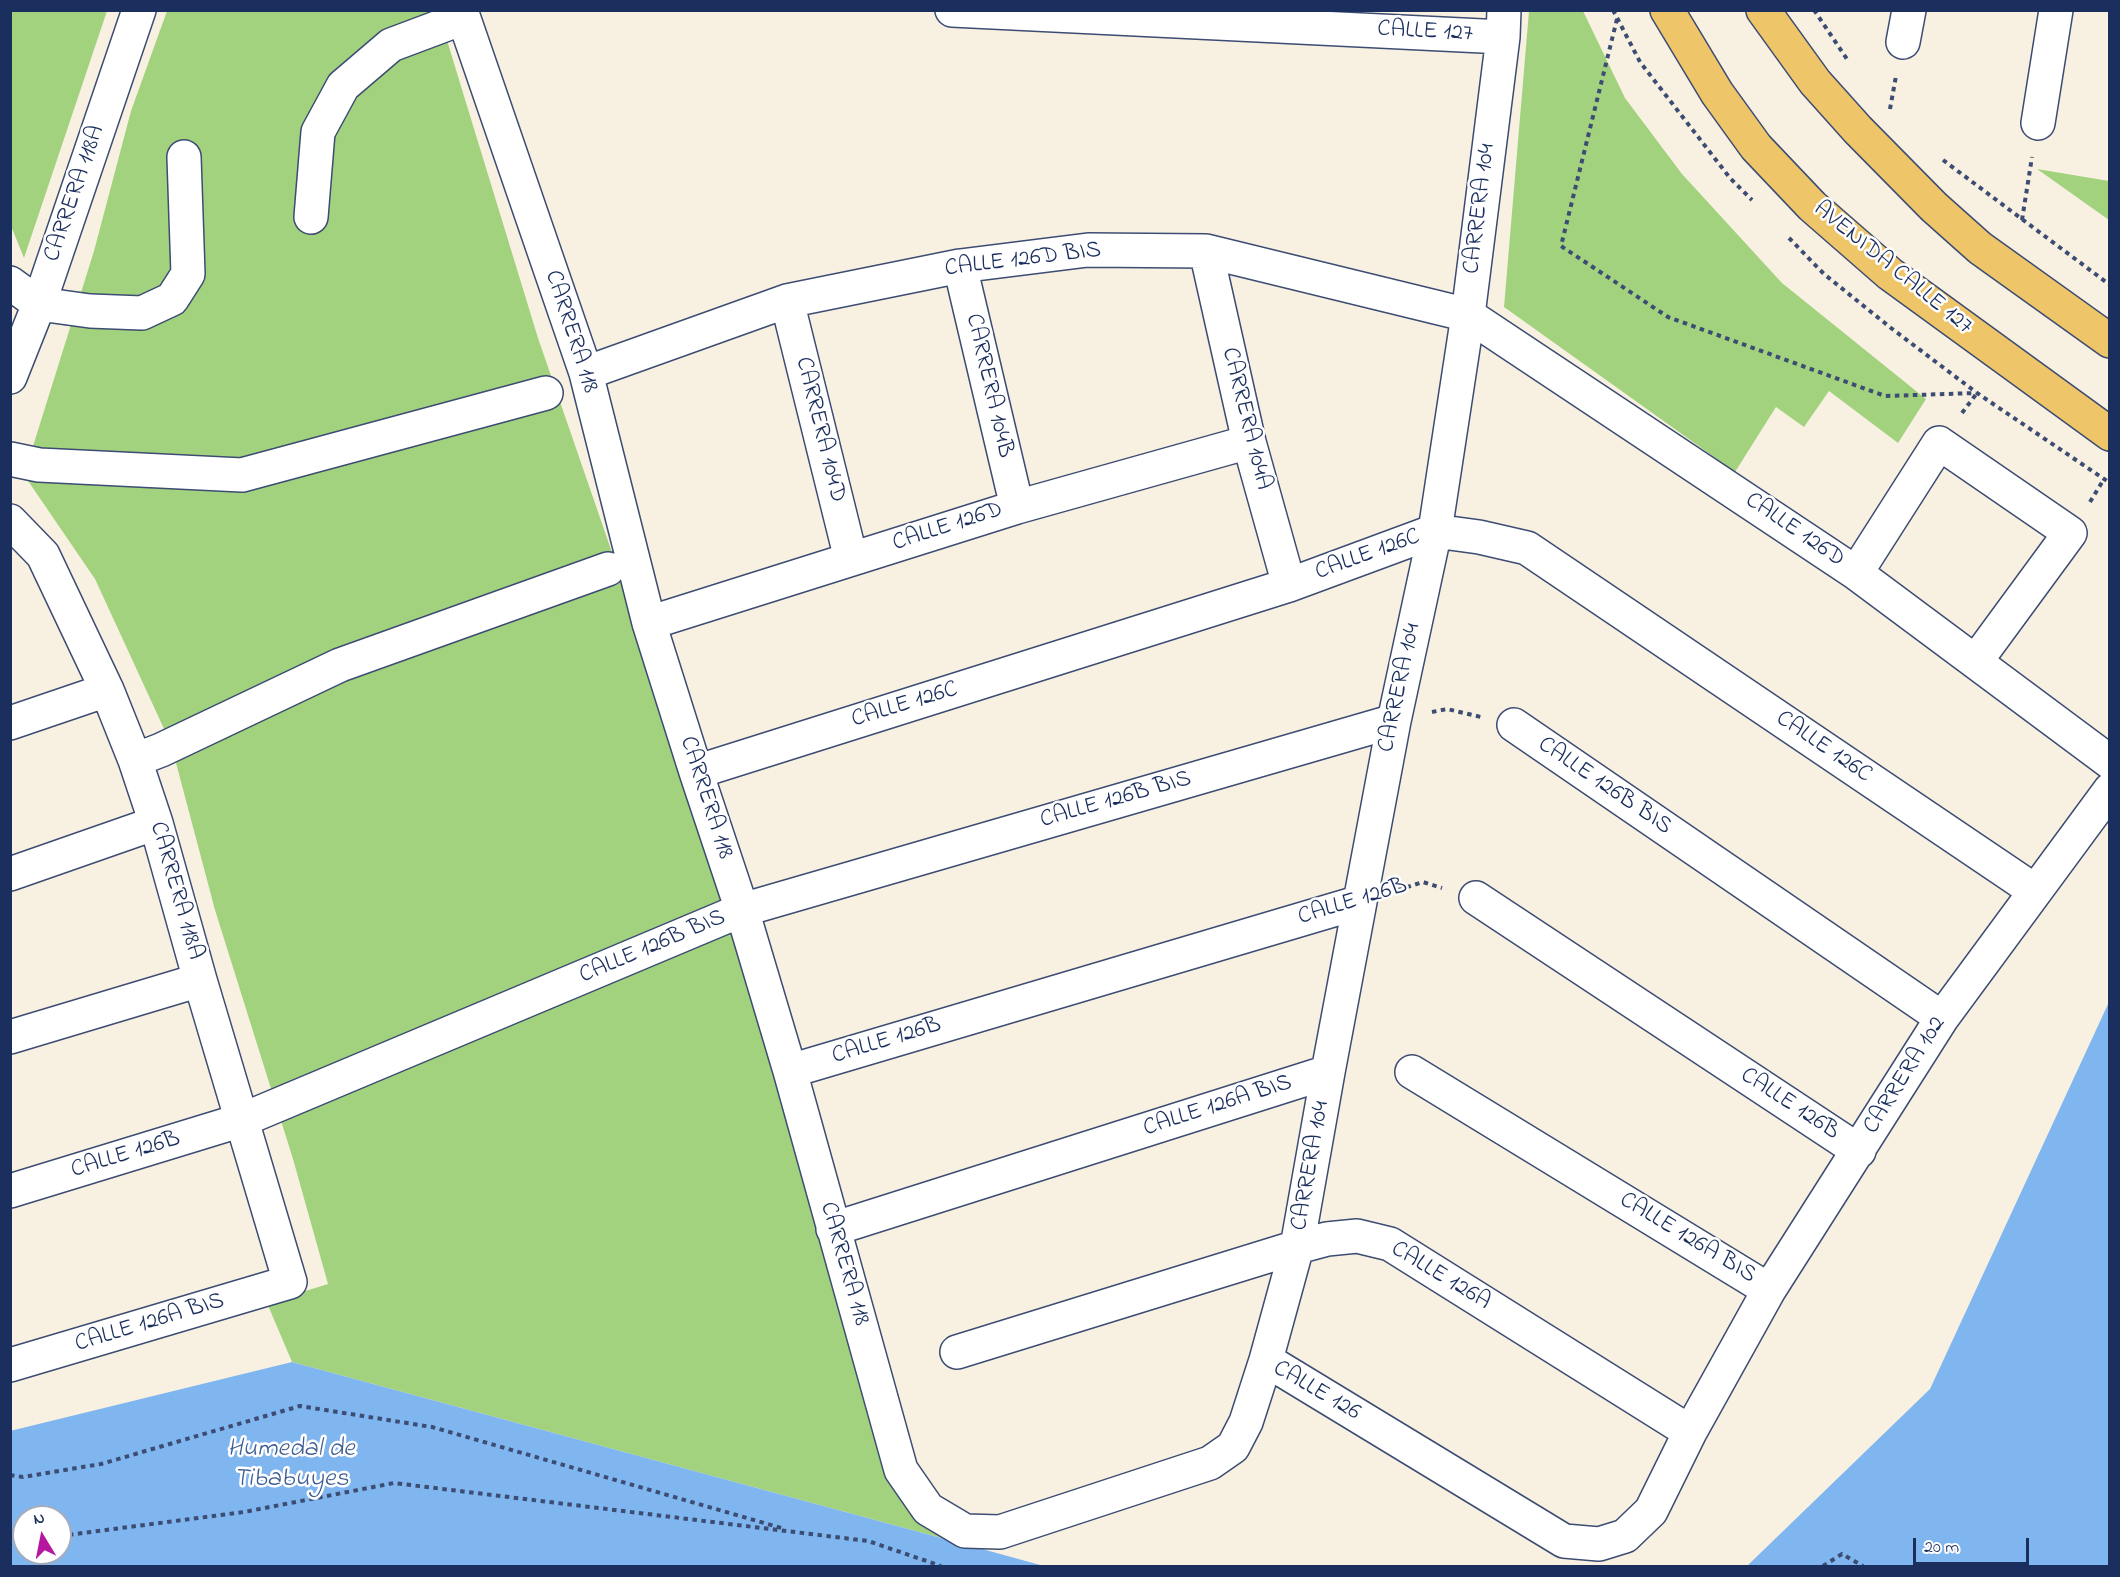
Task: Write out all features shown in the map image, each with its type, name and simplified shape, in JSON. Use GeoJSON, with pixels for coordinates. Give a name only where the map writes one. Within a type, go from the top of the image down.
{"type":"FeatureCollection","features":[{"type":"Feature","properties":{"kind":"main road","name":"AVENIDA CALLE 127"},"geometry":{"type":"LineString","coordinates":[[1667,10],[1717,93],[1756,147],[1812,206],[1890,274],[2109,434]]}},
{"type":"Feature","properties":{"kind":"main road"},"geometry":{"type":"LineString","coordinates":[[1763,10],[1815,82],[1858,130],[1934,207],[1980,248],[2109,341]]}},
{"type":"Feature","properties":{"kind":"street","name":"CARRERA 118A"},"geometry":{"type":"LineString","coordinates":[[10,376],[39,304],[139,10]]}},
{"type":"Feature","properties":{"kind":"street","name":"CALLE 127"},"geometry":{"type":"LineString","coordinates":[[952,10],[1503,24]]}},
{"type":"Feature","properties":{"kind":"street"},"geometry":{"type":"LineString","coordinates":[[1903,42],[1909,10]]}},
{"type":"Feature","properties":{"kind":"street"},"geometry":{"type":"LineString","coordinates":[[2038,123],[2056,10]]}},
{"type":"Feature","properties":{"kind":"street"},"geometry":{"type":"LineString","coordinates":[[311,217],[318,132],[343,86],[391,45],[462,14]]}},
{"type":"Feature","properties":{"kind":"street","name":"CARRERA 118"},"geometry":{"type":"LineString","coordinates":[[462,14],[586,373],[649,623],[742,910],[790,1071],[901,1470],[928,1509],[965,1532],[1000,1532]]}},
{"type":"Feature","properties":{"kind":"street","name":"CARRERA 104"},"geometry":{"type":"LineString","coordinates":[[1266,1360],[1298,1247],[1328,1072],[1394,721],[1435,531],[1468,315],[1503,24]]}},
{"type":"Feature","properties":{"kind":"street"},"geometry":{"type":"LineString","coordinates":[[10,283],[39,304],[90,311],[142,313],[172,299],[188,274],[184,157]]}},
{"type":"Feature","properties":{"kind":"street","name":"CALLE 126D BIS"},"geometry":{"type":"LineString","coordinates":[[586,373],[787,302],[960,266],[1088,250],[1206,251],[1468,315]]}},
{"type":"Feature","properties":{"kind":"street","name":"CARRERA 104A"},"geometry":{"type":"LineString","coordinates":[[1206,251],[1249,442],[1289,585]]}},
{"type":"Feature","properties":{"kind":"street","name":"CARRERA 104B"},"geometry":{"type":"LineString","coordinates":[[960,266],[1017,507]]}},
{"type":"Feature","properties":{"kind":"street","name":"CARRERA 104D"},"geometry":{"type":"LineString","coordinates":[[787,302],[851,559]]}},
{"type":"Feature","properties":{"kind":"street","name":"CALLE 126D"},"geometry":{"type":"LineString","coordinates":[[1468,315],[1856,573],[2109,762]]}},
{"type":"Feature","properties":{"kind":"street"},"geometry":{"type":"LineString","coordinates":[[10,459],[39,465],[242,475],[546,393]]}},
{"type":"Feature","properties":{"kind":"street","name":"CALLE 126D"},"geometry":{"type":"LineString","coordinates":[[649,623],[1017,507],[1249,442]]}},
{"type":"Feature","properties":{"kind":"street"},"geometry":{"type":"LineString","coordinates":[[1856,573],[1939,442],[2070,533],[1976,662]]}},
{"type":"Feature","properties":{"kind":"street","name":"CARRERA 118A"},"geometry":{"type":"LineString","coordinates":[[10,521],[43,555],[107,690],[135,760],[156,823],[200,981],[290,1282]]}},
{"type":"Feature","properties":{"kind":"street","name":"CALLE 126C"},"geometry":{"type":"LineString","coordinates":[[696,772],[1289,585],[1435,531],[1479,537],[1527,548],[2035,891]]}},
{"type":"Feature","properties":{"kind":"street"},"geometry":{"type":"LineString","coordinates":[[135,760],[161,750],[340,665],[608,569]]}},
{"type":"Feature","properties":{"kind":"street"},"geometry":{"type":"LineString","coordinates":[[10,723],[107,690]]}},
{"type":"Feature","properties":{"kind":"street","name":"CALLE 126B BIS"},"geometry":{"type":"LineString","coordinates":[[242,1120],[742,910],[1394,721]]}},
{"type":"Feature","properties":{"kind":"street","name":"CALLE 126B BIS"},"geometry":{"type":"LineString","coordinates":[[1514,725],[1942,1018]]}},
{"type":"Feature","properties":{"kind":"street","name":"CARRERA 102"},"geometry":{"type":"LineString","coordinates":[[1599,1544],[1625,1536],[1651,1510],[1690,1431],[1769,1290],[1942,1018],[2109,790]]}},
{"type":"Feature","properties":{"kind":"street"},"geometry":{"type":"LineString","coordinates":[[10,874],[156,823]]}},
{"type":"Feature","properties":{"kind":"street","name":"CALLE 126B"},"geometry":{"type":"LineString","coordinates":[[1476,898],[1859,1151]]}},
{"type":"Feature","properties":{"kind":"street","name":"CALLE 126B"},"geometry":{"type":"LineString","coordinates":[[790,1071],[1360,902]]}},
{"type":"Feature","properties":{"kind":"street"},"geometry":{"type":"LineString","coordinates":[[10,1037],[200,981]]}},
{"type":"Feature","properties":{"kind":"street","name":"CALLE 126A BIS"},"geometry":{"type":"LineString","coordinates":[[833,1229],[1328,1072]]}},
{"type":"Feature","properties":{"kind":"street","name":"CALLE 126A BIS"},"geometry":{"type":"LineString","coordinates":[[1412,1072],[1769,1290]]}},
{"type":"Feature","properties":{"kind":"street","name":"CALLE 126B"},"geometry":{"type":"LineString","coordinates":[[10,1191],[242,1120]]}},
{"type":"Feature","properties":{"kind":"street","name":"CALLE 126A"},"geometry":{"type":"LineString","coordinates":[[957,1352],[1298,1247],[1327,1239],[1357,1236],[1390,1244],[1690,1431]]}},
{"type":"Feature","properties":{"kind":"street","name":"CALLE 126A BIS"},"geometry":{"type":"LineString","coordinates":[[10,1365],[290,1282]]}},
{"type":"Feature","properties":{"kind":"street","name":"CALLE 126"},"geometry":{"type":"LineString","coordinates":[[1000,1532],[1210,1463],[1233,1447],[1245,1422],[1266,1360],[1564,1542],[1599,1544]]}},
{"type":"Feature","properties":{"kind":"path"},"geometry":{"type":"LineString","coordinates":[[1814,10],[1854,69]]}},
{"type":"Feature","properties":{"kind":"path"},"geometry":{"type":"LineString","coordinates":[[1617,19],[1561,246],[1668,317],[1885,396],[1977,393]]}},
{"type":"Feature","properties":{"kind":"path"},"geometry":{"type":"LineString","coordinates":[[1882,103],[1890,110]]}},
{"type":"Feature","properties":{"kind":"path"},"geometry":{"type":"LineString","coordinates":[[2022,220],[2038,123]]}},
{"type":"Feature","properties":{"kind":"path"},"geometry":{"type":"LineString","coordinates":[[1939,157],[2109,285]]}},
{"type":"Feature","properties":{"kind":"path","name":"CALLE 126B BIS"},"geometry":{"type":"LineString","coordinates":[[1394,721],[1447,709],[1514,725]]}},
{"type":"Feature","properties":{"kind":"path","name":"CALLE 126B"},"geometry":{"type":"LineString","coordinates":[[1360,902],[1423,882],[1476,898]]}},
{"type":"Feature","properties":{"kind":"path"},"geometry":{"type":"LineString","coordinates":[[10,1475],[23,1477],[101,1464],[300,1406],[432,1427],[798,1533]]}},
{"type":"Feature","properties":{"kind":"path"},"geometry":{"type":"LineString","coordinates":[[72,1534],[244,1512],[394,1483],[868,1541],[941,1566]]}},
{"type":"Feature","properties":{"kind":"path"},"geometry":{"type":"LineString","coordinates":[[1823,1566],[1842,1554],[1863,1566]]}},
{"type":"Feature","properties":{"kind":"green space"},"geometry":{"type":"Polygon","coordinates":[[[10,11],[107,11],[24,258],[11,226],[10,11]]]}},
{"type":"Feature","properties":{"kind":"green space"},"geometry":{"type":"Polygon","coordinates":[[[167,11],[438,11],[538,338],[666,709],[928,1518],[982,1549],[292,1362],[267,1303],[328,1284],[293,1159],[215,910],[171,744],[95,579],[24,475],[94,251],[131,111],[167,11]]]}},
{"type":"Feature","properties":{"kind":"green space"},"geometry":{"type":"Polygon","coordinates":[[[1529,11],[1583,11],[1625,98],[1682,174],[1782,283],[1926,399],[1898,443],[1829,391],[1804,427],[1776,407],[1735,472],[1504,307],[1529,11]]]}},
{"type":"Feature","properties":{"kind":"green space"},"geometry":{"type":"Polygon","coordinates":[[[2037,169],[2109,181],[2109,220],[2037,169]]]}},
{"type":"Feature","properties":{"kind":"water"},"geometry":{"type":"Polygon","coordinates":[[[2109,1002],[2109,1566],[1747,1566],[1930,1389],[2109,1002]]]}},
{"type":"Feature","properties":{"kind":"water","name":"Humedal de Tibabuyes"},"geometry":{"type":"Polygon","coordinates":[[[292,1362],[1044,1566],[11,1566],[10,1431],[292,1362]]]}}]}
